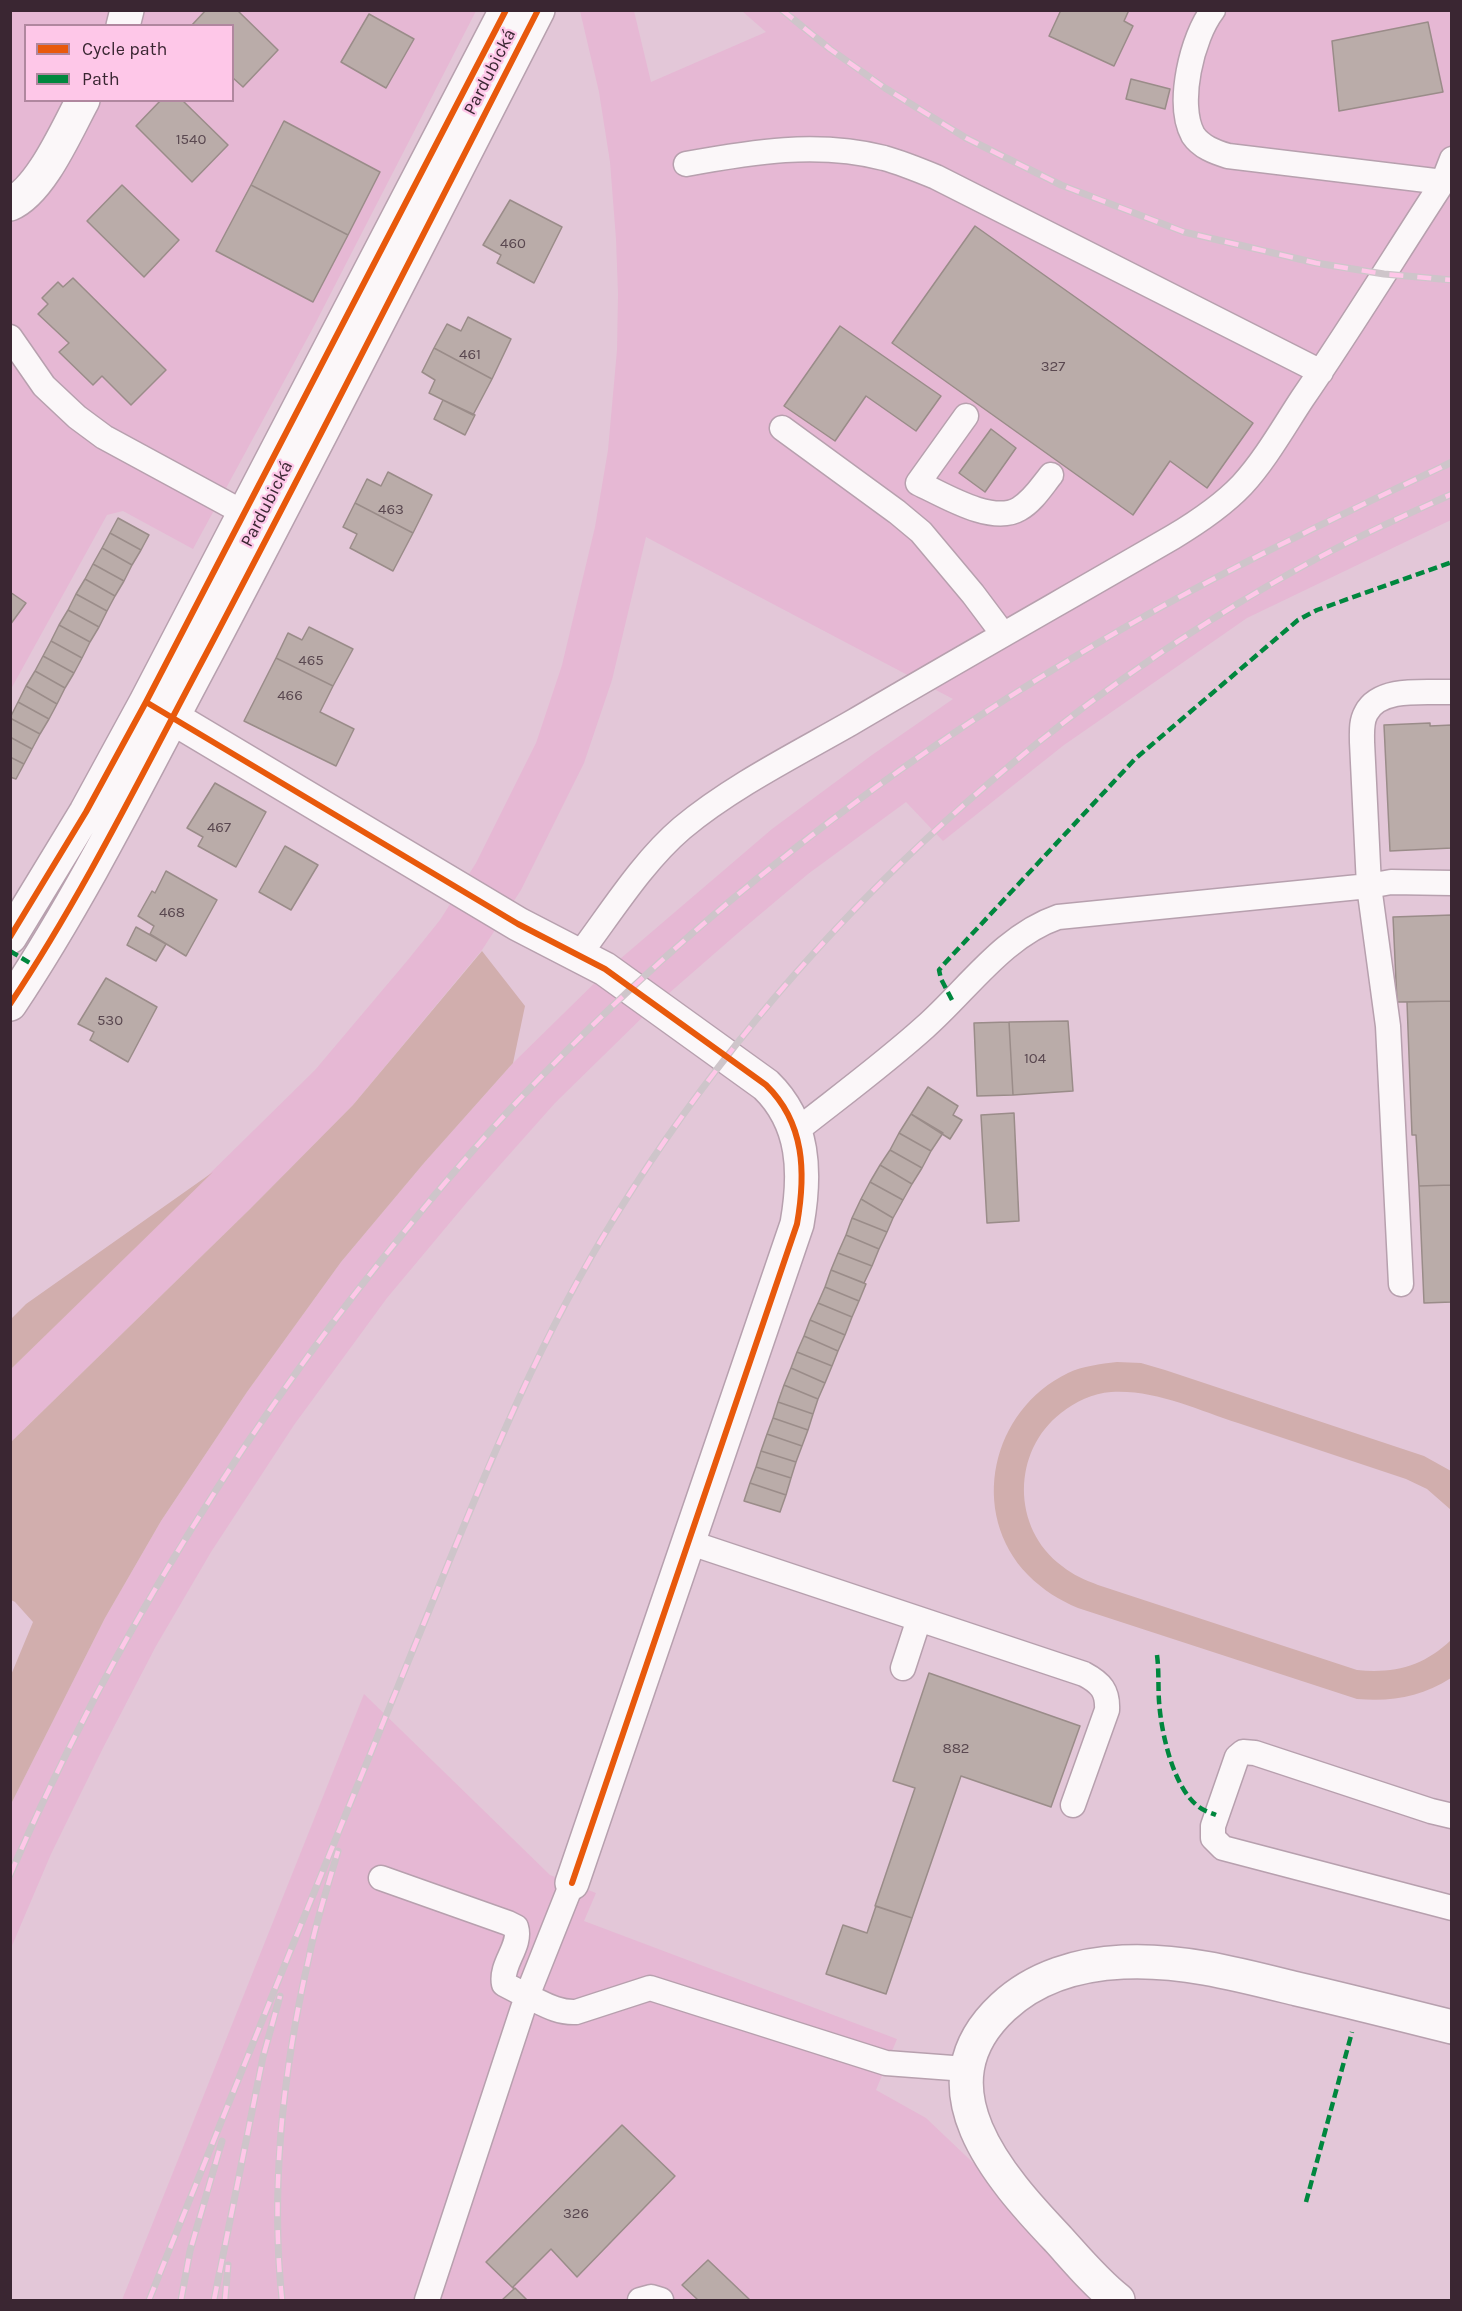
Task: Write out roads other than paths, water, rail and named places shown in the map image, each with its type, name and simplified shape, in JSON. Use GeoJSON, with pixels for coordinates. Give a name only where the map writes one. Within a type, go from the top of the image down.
{"type":"FeatureCollection","features":[{"type":"Feature","properties":{"kind":"street","name":"Pardubická"},"geometry":{"type":"LineString","coordinates":[[258,521],[506,10]]}},
{"type":"Feature","properties":{"kind":"street","name":"Pardubická"},"geometry":{"type":"LineString","coordinates":[[10,1004],[35,966],[109,836],[159,710],[258,521],[538,10]]}},
{"type":"Feature","properties":{"kind":"street"},"geometry":{"type":"LineString","coordinates":[[10,204],[27,194],[39,178],[82,102]]}},
{"type":"Feature","properties":{"kind":"street","name":"Pardubická"},"geometry":{"type":"LineString","coordinates":[[10,938],[86,812],[159,710]]}},
{"type":"Feature","properties":{"kind":"street"},"geometry":{"type":"LineString","coordinates":[[159,710],[518,924],[579,955],[632,987],[766,1085],[781,1101],[796,1131],[802,1155],[803,1173],[796,1224],[572,1883]]}},
{"type":"Feature","properties":{"kind":"street"},"geometry":{"type":"LineString","coordinates":[[1118,2301],[1031,2211],[986,2151],[971,2117],[966,2094],[966,2069],[972,2048],[998,2012],[1016,1995],[1030,1986],[1064,1972],[1122,1962],[1153,1962],[1240,1975],[1452,2027]]}},
{"type":"Feature","properties":{"kind":"lane"},"geometry":{"type":"LineString","coordinates":[[1214,10],[1202,27],[1195,44],[1186,111],[1194,136],[1204,146],[1228,156],[1449,187]]}},
{"type":"Feature","properties":{"kind":"lane"},"geometry":{"type":"LineString","coordinates":[[686,164],[750,152],[786,149],[854,152],[900,163],[936,177],[1321,372]]}},
{"type":"Feature","properties":{"kind":"lane"},"geometry":{"type":"LineString","coordinates":[[579,955],[640,874],[681,829],[758,777],[1173,537],[1223,502],[1242,484],[1260,461],[1449,187],[1452,159]]}},
{"type":"Feature","properties":{"kind":"lane"},"geometry":{"type":"LineString","coordinates":[[11,340],[45,386],[76,417],[104,437],[258,521]]}},
{"type":"Feature","properties":{"kind":"lane"},"geometry":{"type":"LineString","coordinates":[[897,512],[966,416]]}},
{"type":"Feature","properties":{"kind":"lane"},"geometry":{"type":"LineString","coordinates":[[782,428],[897,512],[934,547],[1003,634]]}},
{"type":"Feature","properties":{"kind":"lane"},"geometry":{"type":"LineString","coordinates":[[918,483],[974,508],[1007,514],[1032,499],[1052,475]]}},
{"type":"Feature","properties":{"kind":"lane"},"geometry":{"type":"LineString","coordinates":[[1401,1284],[1388,1026],[1369,886],[1363,722],[1377,700],[1393,695],[1452,692]]}},
{"type":"Feature","properties":{"kind":"lane"},"geometry":{"type":"LineString","coordinates":[[796,1131],[924,1028],[1019,937],[1046,921],[1058,917],[1391,882],[1452,883]]}},
{"type":"Feature","properties":{"kind":"lane"},"geometry":{"type":"LineString","coordinates":[[688,1542],[1084,1674],[1096,1680],[1108,1698],[1107,1710],[1073,1805]]}},
{"type":"Feature","properties":{"kind":"lane"},"geometry":{"type":"LineString","coordinates":[[903,1668],[919,1619]]}},
{"type":"Feature","properties":{"kind":"lane"},"geometry":{"type":"LineString","coordinates":[[1452,1816],[1255,1753],[1243,1752],[1237,1757],[1213,1826],[1213,1838],[1223,1848],[1452,1908]]}},
{"type":"Feature","properties":{"kind":"lane"},"geometry":{"type":"LineString","coordinates":[[381,1878],[516,1927],[518,1934],[502,1976],[504,1984],[564,2013],[576,2012],[650,1988],[886,2063],[966,2069]]}},
{"type":"Feature","properties":{"kind":"lane"},"geometry":{"type":"LineString","coordinates":[[427,2301],[527,1996],[572,1883]]}},
{"type":"Feature","properties":{"kind":"lane"},"geometry":{"type":"LineString","coordinates":[[640,2301],[651,2296],[661,2301]]}},
{"type":"Feature","properties":{"kind":"railway"},"geometry":{"type":"LineString","coordinates":[[782,10],[830,49],[885,88],[966,138],[1061,185],[1184,232],[1316,263],[1384,274],[1452,280]]}},
{"type":"Feature","properties":{"kind":"railway"},"geometry":{"type":"LineString","coordinates":[[10,1875],[50,1786],[94,1699],[191,1530],[244,1448],[358,1290],[419,1214],[506,1114],[598,1020],[730,901],[869,792],[942,741],[1091,647],[1179,597],[1452,462]]}},
{"type":"Feature","properties":{"kind":"railway"},"geometry":{"type":"LineString","coordinates":[[149,2300],[503,1432],[555,1323],[584,1269],[615,1217],[682,1116],[756,1020],[837,928],[923,842],[1014,762],[1111,688],[1211,620],[1333,550],[1452,494]]}},
{"type":"Feature","properties":{"kind":"railway"},"geometry":{"type":"LineString","coordinates":[[282,2300],[278,2171],[286,2085],[292,2042],[312,1944],[338,1851]]}},
{"type":"Feature","properties":{"kind":"railway"},"geometry":{"type":"LineString","coordinates":[[214,2300],[263,2057],[280,1996]]}},
{"type":"Feature","properties":{"kind":"railway"},"geometry":{"type":"LineString","coordinates":[[181,2300],[190,2251],[222,2141]]}},
{"type":"Feature","properties":{"kind":"railway"},"geometry":{"type":"LineString","coordinates":[[225,2300],[228,2265]]}}]}
